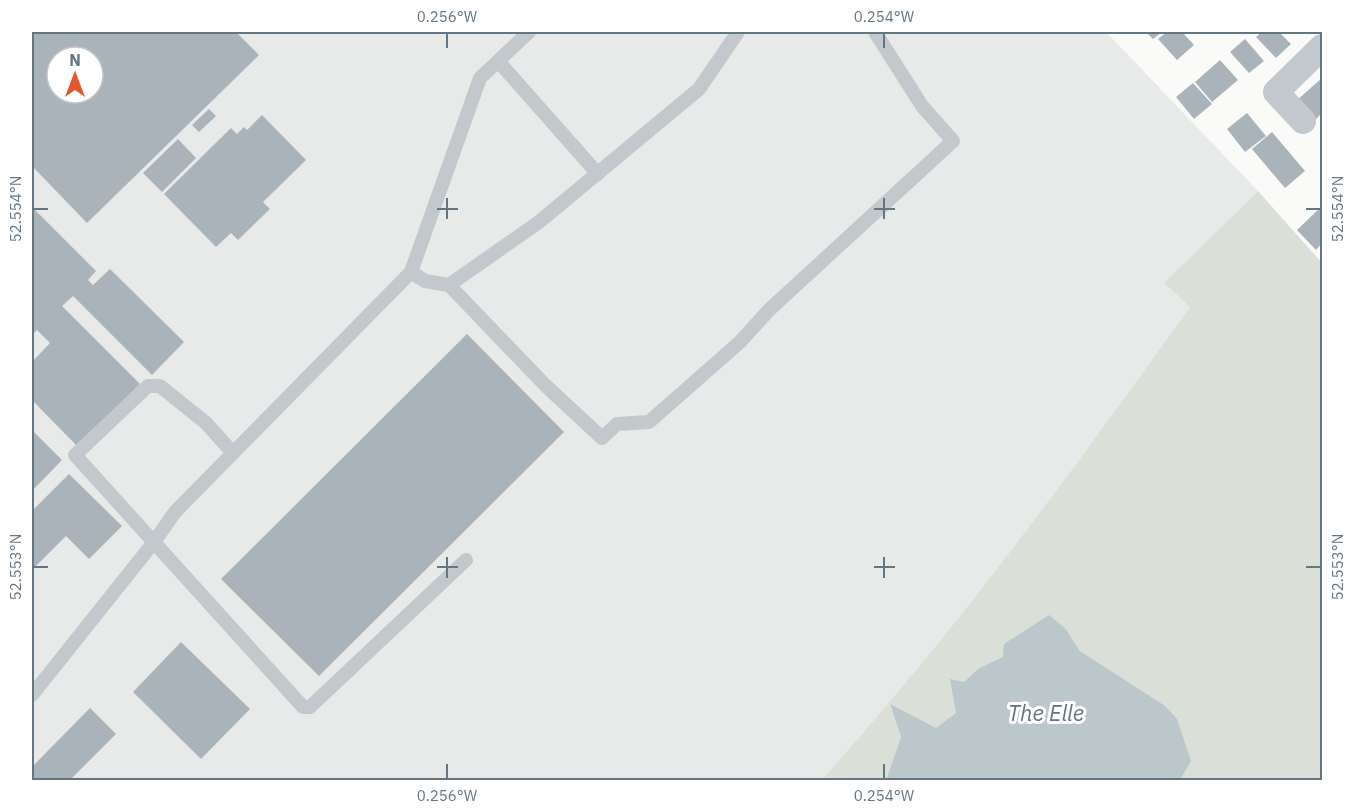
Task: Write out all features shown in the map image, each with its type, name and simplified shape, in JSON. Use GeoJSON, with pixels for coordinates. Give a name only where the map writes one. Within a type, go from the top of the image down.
{"type":"FeatureCollection","features":[{"type":"Feature","properties":{"kind":"street"},"geometry":{"type":"LineString","coordinates":[[1303,122],[1276,92],[1323,47]]}},
{"type":"Feature","properties":{"kind":"lane"},"geometry":{"type":"LineString","coordinates":[[32,695],[154,542],[175,512],[411,272],[480,78],[530,32]]}},
{"type":"Feature","properties":{"kind":"lane"},"geometry":{"type":"LineString","coordinates":[[449,285],[531,224],[539,222],[699,89],[738,32]]}},
{"type":"Feature","properties":{"kind":"lane"},"geometry":{"type":"LineString","coordinates":[[411,272],[425,281],[449,285],[545,385],[602,438],[617,424],[649,422],[740,342],[769,310],[953,141],[921,106],[875,32]]}},
{"type":"Feature","properties":{"kind":"lane"},"geometry":{"type":"LineString","coordinates":[[498,61],[598,174]]}},
{"type":"Feature","properties":{"kind":"lane"},"geometry":{"type":"LineString","coordinates":[[233,453],[206,423],[160,386],[148,386],[75,455],[303,707],[310,707],[466,560]]}},
{"type":"Feature","properties":{"kind":"shaded area"},"geometry":{"type":"Polygon","coordinates":[[[32,32],[1106,32],[1258,191],[1164,283],[1190,307],[1064,484],[890,704],[822,780],[32,780],[32,32]]]}},
{"type":"Feature","properties":{"kind":"shaded area"},"geometry":{"type":"Polygon","coordinates":[[[1258,191],[1322,263],[1322,780],[1179,780],[1164,705],[1080,651],[1066,629],[979,668],[964,682],[956,713],[936,729],[890,705],[901,737],[886,780],[822,780],[919,666],[1012,549],[1190,307],[1164,283],[1258,191]]]}},
{"type":"Feature","properties":{"kind":"water","name":"The Elle"},"geometry":{"type":"Polygon","coordinates":[[[1049,615],[1066,629],[1080,651],[1164,705],[1177,719],[1191,761],[1180,780],[886,780],[901,737],[890,704],[936,728],[956,713],[950,679],[964,682],[979,668],[1003,657],[1004,644],[1049,615]]]}},
{"type":"Feature","properties":{"kind":"building"},"geometry":{"type":"Polygon","coordinates":[[[32,32],[236,32],[259,55],[87,223],[32,166],[32,32]]]}},
{"type":"Feature","properties":{"kind":"building"},"geometry":{"type":"Polygon","coordinates":[[[1146,32],[1162,32],[1153,39],[1146,32]]]}},
{"type":"Feature","properties":{"kind":"building"},"geometry":{"type":"Polygon","coordinates":[[[1167,32],[1182,32],[1194,45],[1177,60],[1158,39],[1167,32]]]}},
{"type":"Feature","properties":{"kind":"building"},"geometry":{"type":"Polygon","coordinates":[[[1262,32],[1279,32],[1291,44],[1276,58],[1256,37],[1262,32]]]}},
{"type":"Feature","properties":{"kind":"building"},"geometry":{"type":"Polygon","coordinates":[[[1245,39],[1264,61],[1249,73],[1230,52],[1245,39]]]}},
{"type":"Feature","properties":{"kind":"building"},"geometry":{"type":"Polygon","coordinates":[[[1220,60],[1238,80],[1212,102],[1195,82],[1220,60]]]}},
{"type":"Feature","properties":{"kind":"building"},"geometry":{"type":"Polygon","coordinates":[[[1322,78],[1322,113],[1314,121],[1296,101],[1322,78]]]}},
{"type":"Feature","properties":{"kind":"building"},"geometry":{"type":"Polygon","coordinates":[[[1193,83],[1212,104],[1194,119],[1176,97],[1193,83]]]}},
{"type":"Feature","properties":{"kind":"building"},"geometry":{"type":"Polygon","coordinates":[[[209,109],[216,116],[199,132],[192,125],[209,109]]]}},
{"type":"Feature","properties":{"kind":"building"},"geometry":{"type":"Polygon","coordinates":[[[1247,113],[1266,136],[1245,152],[1227,129],[1247,113]]]}},
{"type":"Feature","properties":{"kind":"building"},"geometry":{"type":"Polygon","coordinates":[[[262,115],[306,160],[263,202],[270,209],[238,240],[231,233],[216,247],[164,194],[231,128],[237,134],[244,127],[247,130],[262,115]]]}},
{"type":"Feature","properties":{"kind":"building"},"geometry":{"type":"Polygon","coordinates":[[[1272,132],[1305,171],[1285,188],[1252,149],[1272,132]]]}},
{"type":"Feature","properties":{"kind":"building"},"geometry":{"type":"Polygon","coordinates":[[[178,139],[196,158],[162,192],[143,173],[178,139]]]}},
{"type":"Feature","properties":{"kind":"building"},"geometry":{"type":"Polygon","coordinates":[[[1322,206],[1322,243],[1316,250],[1297,230],[1322,206]]]}},
{"type":"Feature","properties":{"kind":"building"},"geometry":{"type":"Polygon","coordinates":[[[32,207],[96,271],[88,280],[93,285],[110,269],[184,342],[152,375],[73,296],[62,306],[140,384],[77,446],[32,400],[32,362],[50,343],[37,330],[32,335],[32,207]]]}},
{"type":"Feature","properties":{"kind":"building"},"geometry":{"type":"Polygon","coordinates":[[[467,334],[564,432],[319,676],[221,579],[467,334]]]}},
{"type":"Feature","properties":{"kind":"building"},"geometry":{"type":"Polygon","coordinates":[[[32,430],[62,460],[32,491],[32,430]]]}},
{"type":"Feature","properties":{"kind":"building"},"geometry":{"type":"Polygon","coordinates":[[[69,474],[122,526],[89,559],[66,536],[32,570],[32,511],[69,474]]]}},
{"type":"Feature","properties":{"kind":"building"},"geometry":{"type":"Polygon","coordinates":[[[181,642],[250,709],[201,759],[133,692],[181,642]]]}},
{"type":"Feature","properties":{"kind":"building"},"geometry":{"type":"Polygon","coordinates":[[[90,708],[116,734],[70,780],[32,780],[32,767],[90,708]]]}}]}
